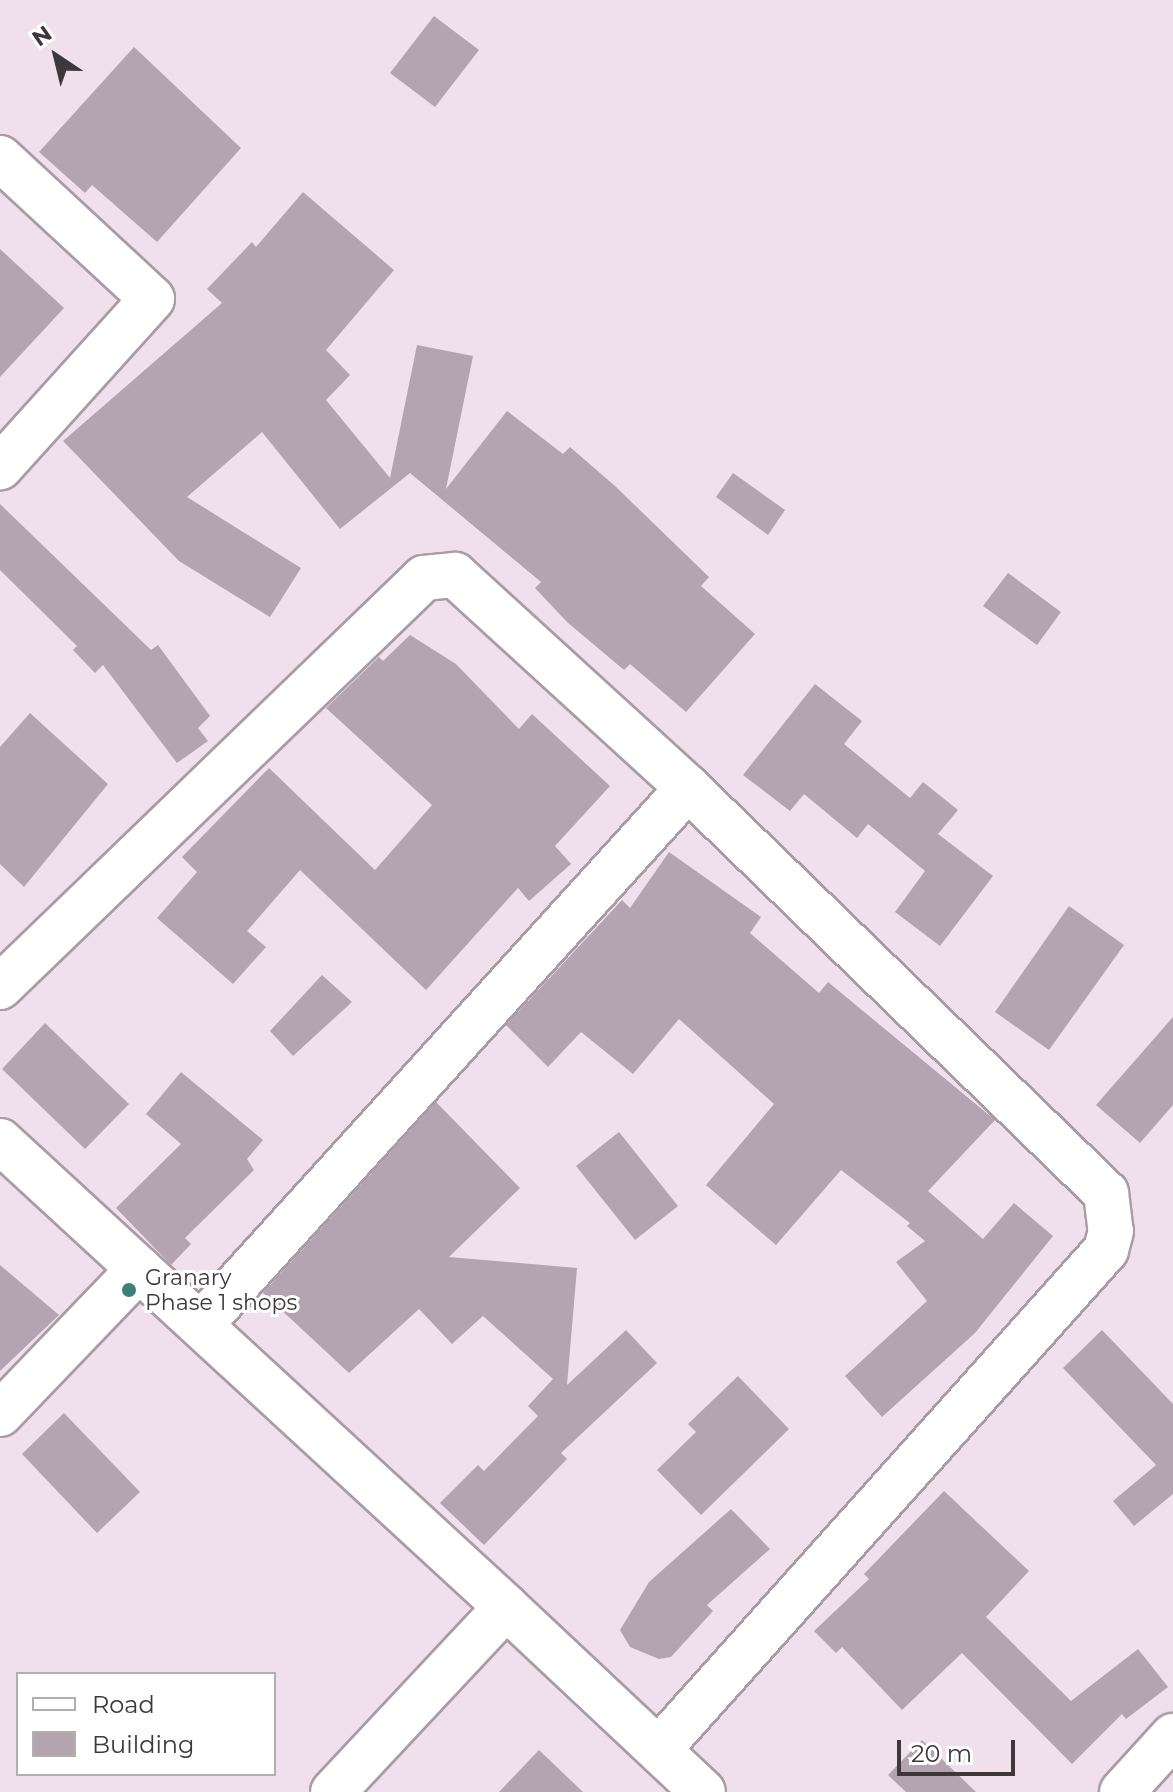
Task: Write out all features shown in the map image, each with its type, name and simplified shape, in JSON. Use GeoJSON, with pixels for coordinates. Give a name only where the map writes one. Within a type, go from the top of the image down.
{"type":"FeatureCollection","features":[{"type":"Feature","properties":{"kind":"street"},"geometry":{"type":"LineString","coordinates":[[0,158],[152,299],[0,467]]}},
{"type":"Feature","properties":{"kind":"street"},"geometry":{"type":"LineString","coordinates":[[0,987],[424,578],[437,574],[455,575],[688,788],[1106,1193],[1111,1231],[1106,1250],[658,1750]]}},
{"type":"Feature","properties":{"kind":"street"},"geometry":{"type":"LineString","coordinates":[[202,1323],[688,788]]}},
{"type":"Feature","properties":{"kind":"street"},"geometry":{"type":"LineString","coordinates":[[0,1141],[202,1323],[703,1792]]}},
{"type":"Feature","properties":{"kind":"street"},"geometry":{"type":"LineString","coordinates":[[0,1414],[139,1269]]}},
{"type":"Feature","properties":{"kind":"street"},"geometry":{"type":"LineString","coordinates":[[333,1792],[506,1607]]}},
{"type":"Feature","properties":{"kind":"street"},"geometry":{"type":"LineString","coordinates":[[1122,1792],[1172,1738]]}},
{"type":"Feature","properties":{"kind":"building"},"geometry":{"type":"Polygon","coordinates":[[[434,16],[479,50],[435,107],[390,73],[434,16]]]}},
{"type":"Feature","properties":{"kind":"building"},"geometry":{"type":"Polygon","coordinates":[[[134,47],[241,148],[157,242],[92,185],[85,193],[39,152],[134,47]]]}},
{"type":"Feature","properties":{"kind":"building"},"geometry":{"type":"Polygon","coordinates":[[[303,192],[394,270],[326,350],[350,375],[326,400],[390,478],[417,345],[473,356],[446,489],[507,411],[563,454],[570,447],[615,486],[709,577],[701,586],[755,634],[686,712],[630,664],[624,670],[567,622],[535,588],[541,582],[410,473],[340,529],[262,432],[187,497],[301,568],[270,617],[179,561],[63,441],[222,303],[207,289],[252,242],[256,247],[303,192]]]}},
{"type":"Feature","properties":{"kind":"building"},"geometry":{"type":"Polygon","coordinates":[[[0,249],[64,308],[0,377],[0,249]]]}},
{"type":"Feature","properties":{"kind":"building"},"geometry":{"type":"Polygon","coordinates":[[[733,473],[785,510],[768,535],[716,497],[733,473]]]}},
{"type":"Feature","properties":{"kind":"building"},"geometry":{"type":"Polygon","coordinates":[[[0,504],[151,650],[158,645],[210,716],[198,728],[208,741],[177,763],[103,665],[95,673],[73,650],[77,646],[0,570],[0,504]]]}},
{"type":"Feature","properties":{"kind":"building"},"geometry":{"type":"Polygon","coordinates":[[[1008,573],[1061,612],[1037,645],[983,606],[1008,573]]]}},
{"type":"Feature","properties":{"kind":"building"},"geometry":{"type":"Polygon","coordinates":[[[410,635],[456,664],[519,729],[532,714],[610,786],[555,846],[571,864],[529,901],[518,888],[426,990],[300,870],[247,931],[266,947],[233,984],[157,918],[197,872],[182,857],[269,768],[375,870],[432,805],[326,708],[379,657],[383,661],[410,635]]]}},
{"type":"Feature","properties":{"kind":"building"},"geometry":{"type":"Polygon","coordinates":[[[815,684],[862,721],[844,744],[910,798],[923,782],[958,810],[938,834],[993,876],[940,946],[895,912],[925,871],[868,824],[857,838],[804,794],[790,811],[743,775],[815,684]]]}},
{"type":"Feature","properties":{"kind":"building"},"geometry":{"type":"Polygon","coordinates":[[[30,713],[108,784],[24,887],[0,864],[0,747],[30,713]]]}},
{"type":"Feature","properties":{"kind":"building"},"geometry":{"type":"Polygon","coordinates":[[[669,852],[761,917],[750,933],[819,993],[828,982],[995,1120],[928,1191],[983,1239],[1014,1203],[1053,1236],[975,1333],[882,1417],[845,1376],[927,1301],[896,1262],[925,1241],[907,1226],[910,1223],[841,1170],[776,1245],[706,1185],[774,1104],[679,1019],[633,1074],[581,1032],[548,1067],[506,1025],[622,900],[630,908],[669,852]]]}},
{"type":"Feature","properties":{"kind":"building"},"geometry":{"type":"Polygon","coordinates":[[[1069,906],[1124,945],[1049,1050],[995,1012],[1069,906]]]}},
{"type":"Feature","properties":{"kind":"building"},"geometry":{"type":"Polygon","coordinates":[[[322,975],[352,1002],[293,1056],[270,1031],[322,975]]]}},
{"type":"Feature","properties":{"kind":"building"},"geometry":{"type":"Polygon","coordinates":[[[1173,1017],[1173,1105],[1140,1143],[1096,1105],[1173,1017]]]}},
{"type":"Feature","properties":{"kind":"building"},"geometry":{"type":"Polygon","coordinates":[[[45,1023],[129,1104],[85,1149],[2,1069],[45,1023]]]}},
{"type":"Feature","properties":{"kind":"building"},"geometry":{"type":"Polygon","coordinates":[[[181,1072],[263,1140],[247,1159],[254,1170],[185,1238],[191,1244],[171,1265],[116,1208],[181,1144],[146,1114],[181,1072]]]}},
{"type":"Feature","properties":{"kind":"building"},"geometry":{"type":"Polygon","coordinates":[[[436,1102],[520,1188],[449,1257],[577,1268],[567,1385],[626,1330],[657,1363],[561,1453],[567,1459],[484,1545],[440,1503],[478,1465],[484,1471],[538,1416],[528,1406],[553,1379],[483,1316],[452,1344],[419,1309],[349,1373],[263,1293],[436,1102]]]}},
{"type":"Feature","properties":{"kind":"building"},"geometry":{"type":"Polygon","coordinates":[[[619,1132],[678,1206],[635,1240],[576,1166],[619,1132]]]}},
{"type":"Feature","properties":{"kind":"building"},"geometry":{"type":"Polygon","coordinates":[[[0,1265],[59,1315],[0,1371],[0,1265]]]}},
{"type":"Feature","properties":{"kind":"building"},"geometry":{"type":"Polygon","coordinates":[[[1102,1330],[1173,1404],[1173,1494],[1134,1526],[1113,1501],[1156,1465],[1063,1368],[1102,1330]]]}},
{"type":"Feature","properties":{"kind":"building"},"geometry":{"type":"Polygon","coordinates":[[[738,1376],[789,1429],[701,1515],[657,1470],[696,1432],[688,1424],[738,1376]]]}},
{"type":"Feature","properties":{"kind":"building"},"geometry":{"type":"Polygon","coordinates":[[[64,1413],[140,1492],[97,1533],[22,1454],[64,1413]]]}},
{"type":"Feature","properties":{"kind":"building"},"geometry":{"type":"Polygon","coordinates":[[[944,1491],[1029,1571],[986,1617],[1071,1701],[1138,1649],[1168,1687],[1126,1719],[1122,1714],[1072,1764],[962,1653],[902,1710],[842,1647],[836,1653],[814,1631],[869,1579],[864,1574],[944,1491]]]}},
{"type":"Feature","properties":{"kind":"building"},"geometry":{"type":"Polygon","coordinates":[[[731,1509],[770,1549],[707,1605],[713,1611],[671,1657],[659,1659],[630,1647],[620,1630],[649,1582],[731,1509]]]}},
{"type":"Feature","properties":{"kind":"building"},"geometry":{"type":"Polygon","coordinates":[[[922,1740],[976,1792],[906,1792],[888,1775],[922,1740]]]}},
{"type":"Feature","properties":{"kind":"building"},"geometry":{"type":"Polygon","coordinates":[[[539,1750],[583,1792],[499,1792],[539,1750]]]}},
{"type":"Feature","properties":{"kind":"place","name":"Granary Phase 1 shops"},"geometry":{"type":"Point","coordinates":[129,1290]}}]}
